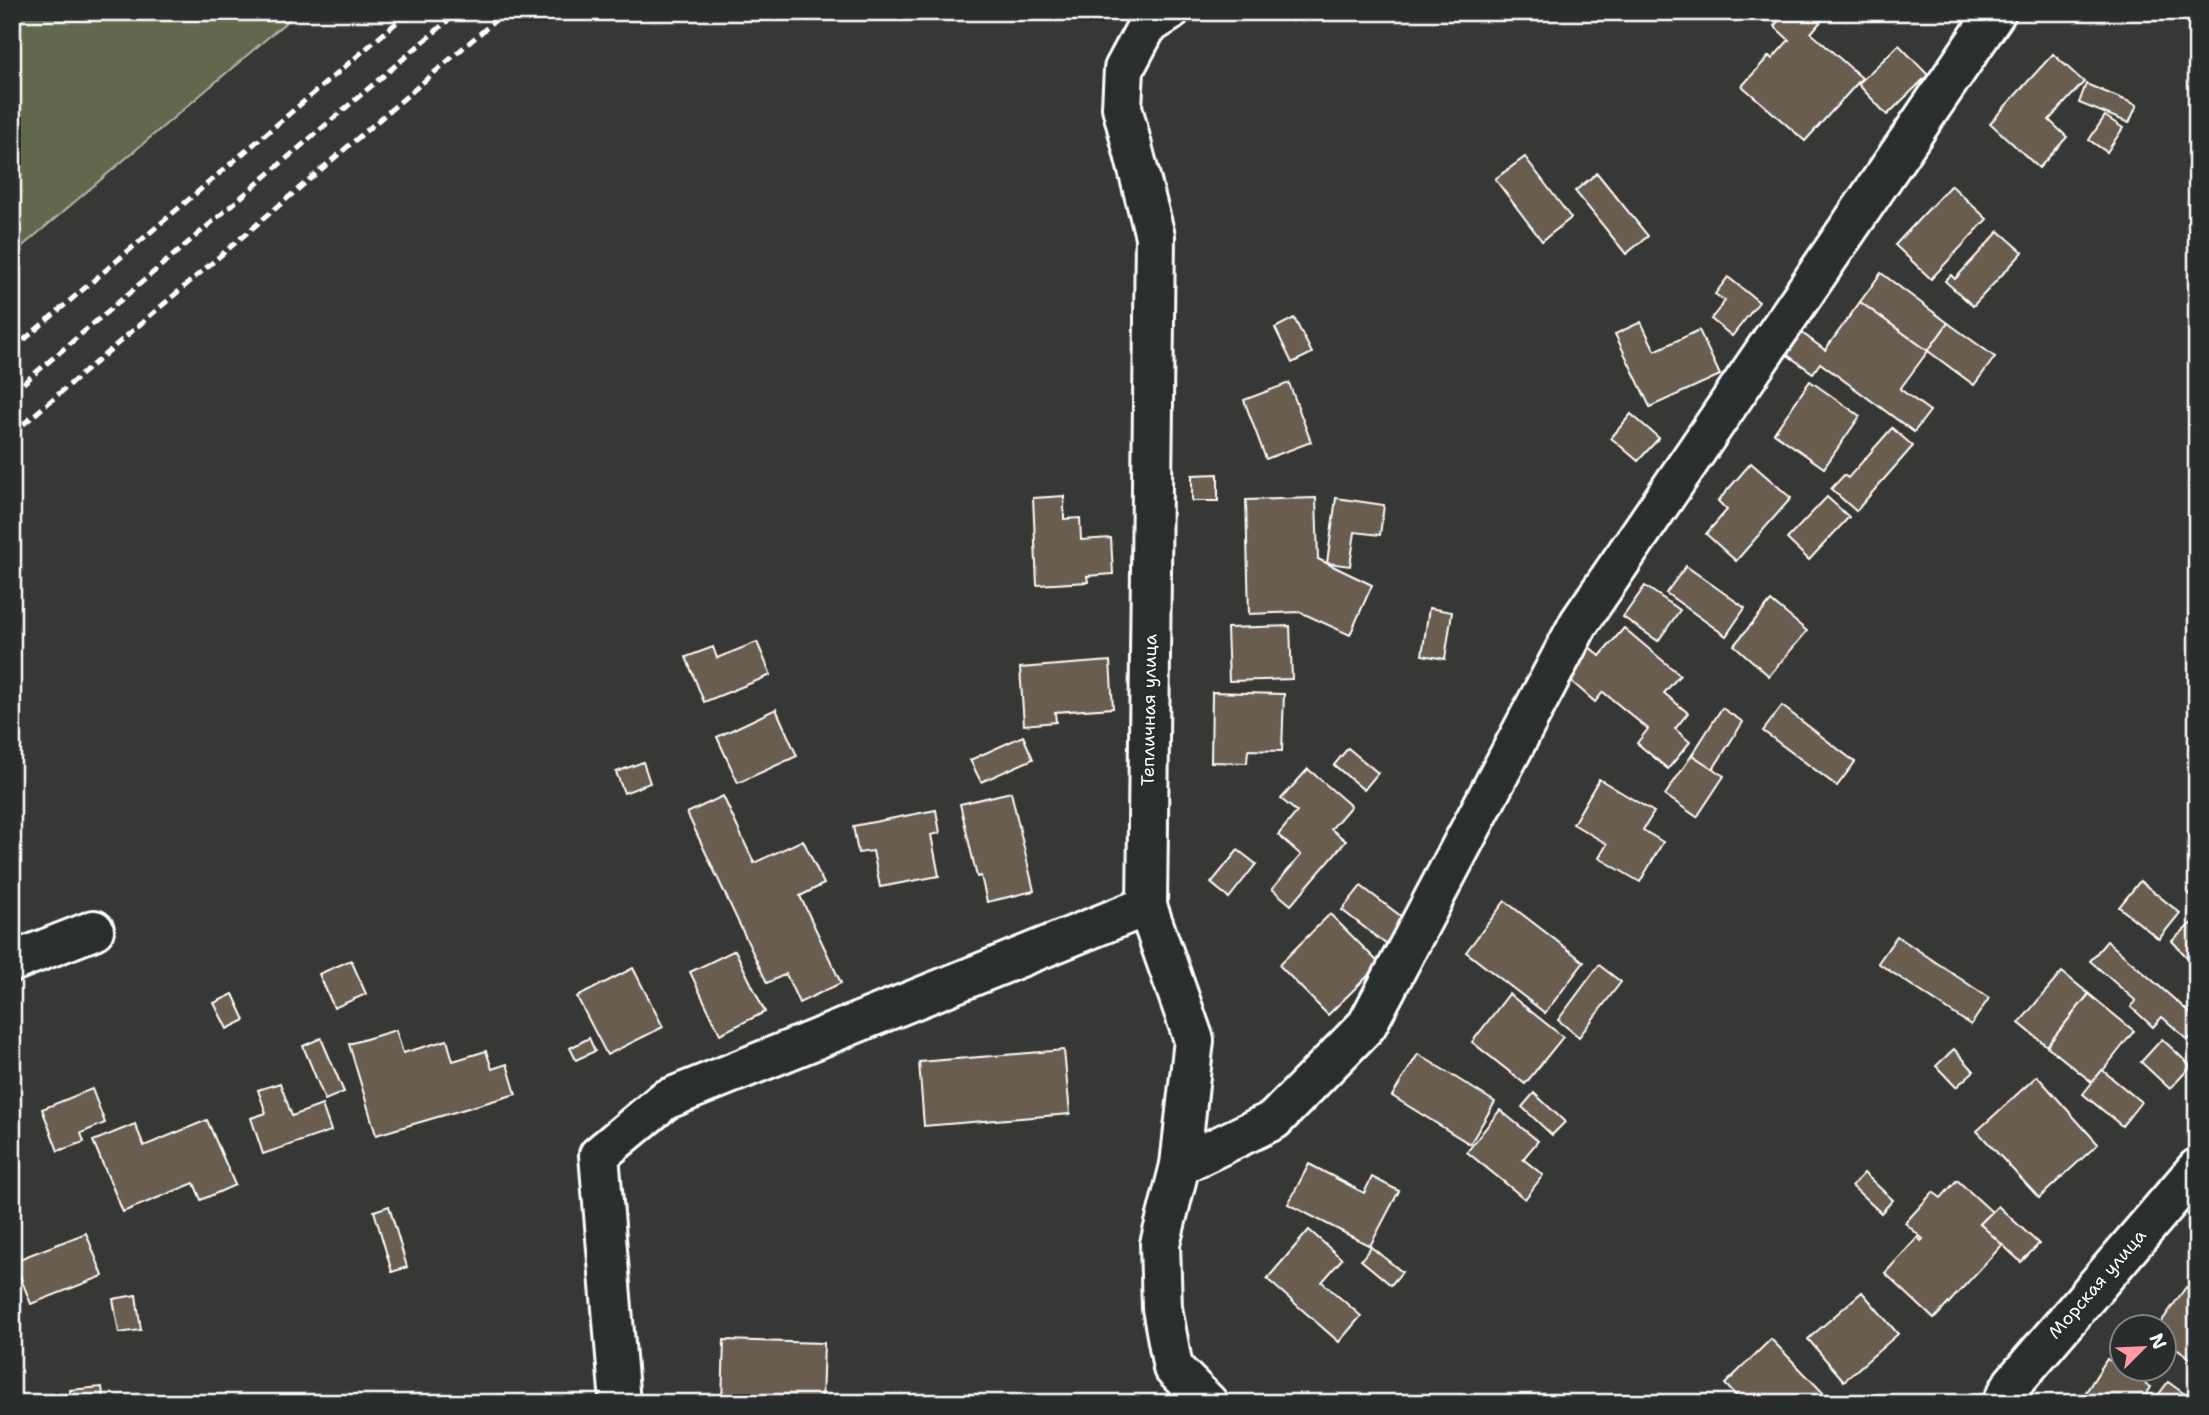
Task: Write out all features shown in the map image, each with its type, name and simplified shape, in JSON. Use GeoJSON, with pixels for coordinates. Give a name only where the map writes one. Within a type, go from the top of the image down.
{"type":"FeatureCollection","features":[{"type":"Feature","properties":{"kind":"street","name":"Тепличная улица"},"geometry":{"type":"LineString","coordinates":[[1169,12],[1147,26],[1124,69],[1122,107],[1155,236],[1147,906],[1194,1041],[1180,1166],[1160,1244],[1162,1308],[1173,1368],[1208,1403]]}},
{"type":"Feature","properties":{"kind":"street"},"geometry":{"type":"LineString","coordinates":[[1180,1166],[1274,1120],[1367,1025],[1579,623],[1996,12]]}},
{"type":"Feature","properties":{"kind":"street"},"geometry":{"type":"LineString","coordinates":[[620,1403],[599,1155],[665,1100],[1147,906]]}},
{"type":"Feature","properties":{"kind":"street"},"geometry":{"type":"LineString","coordinates":[[12,962],[94,930]]}},
{"type":"Feature","properties":{"kind":"street","name":"Морская улица"},"geometry":{"type":"LineString","coordinates":[[2002,1403],[2013,1383],[2197,1168]]}},
{"type":"Feature","properties":{"kind":"green space"},"geometry":{"type":"Polygon","coordinates":[[[12,12],[298,12],[12,255],[12,12]]]}},
{"type":"Feature","properties":{"kind":"building"},"geometry":{"type":"Polygon","coordinates":[[[1786,12],[1829,12],[1811,33],[1862,78],[1805,141],[1742,86],[1769,56],[1772,59],[1789,40],[1774,26],[1786,12]]]}},
{"type":"Feature","properties":{"kind":"building"},"geometry":{"type":"Polygon","coordinates":[[[1899,45],[1928,75],[1887,115],[1858,84],[1899,45]]]}},
{"type":"Feature","properties":{"kind":"building"},"geometry":{"type":"Polygon","coordinates":[[[2053,54],[2084,82],[2049,120],[2067,137],[2039,168],[1990,123],[2053,54]]]}},
{"type":"Feature","properties":{"kind":"building"},"geometry":{"type":"Polygon","coordinates":[[[2086,84],[2137,105],[2129,123],[2079,103],[2086,84]]]}},
{"type":"Feature","properties":{"kind":"building"},"geometry":{"type":"Polygon","coordinates":[[[2105,116],[2123,128],[2107,152],[2089,140],[2105,116]]]}},
{"type":"Feature","properties":{"kind":"building"},"geometry":{"type":"Polygon","coordinates":[[[1525,157],[1571,218],[1542,241],[1495,179],[1525,157]]]}},
{"type":"Feature","properties":{"kind":"building"},"geometry":{"type":"Polygon","coordinates":[[[1597,173],[1648,236],[1626,254],[1575,191],[1597,173]]]}},
{"type":"Feature","properties":{"kind":"building"},"geometry":{"type":"Polygon","coordinates":[[[1951,185],[1987,219],[1931,279],[1895,245],[1951,185]]]}},
{"type":"Feature","properties":{"kind":"building"},"geometry":{"type":"Polygon","coordinates":[[[1999,231],[2023,252],[1973,306],[1945,281],[1951,275],[1955,279],[1999,231]]]}},
{"type":"Feature","properties":{"kind":"building"},"geometry":{"type":"Polygon","coordinates":[[[1881,273],[1948,323],[1928,351],[1860,302],[1881,273]]]}},
{"type":"Feature","properties":{"kind":"building"},"geometry":{"type":"Polygon","coordinates":[[[1728,277],[1759,302],[1732,336],[1711,319],[1725,301],[1715,294],[1728,277]]]}},
{"type":"Feature","properties":{"kind":"building"},"geometry":{"type":"Polygon","coordinates":[[[1860,302],[1928,351],[1900,389],[1930,411],[1914,432],[1820,363],[1813,373],[1786,354],[1802,333],[1825,350],[1860,302]]]}},
{"type":"Feature","properties":{"kind":"building"},"geometry":{"type":"Polygon","coordinates":[[[1294,318],[1312,353],[1292,363],[1275,328],[1294,318]]]}},
{"type":"Feature","properties":{"kind":"building"},"geometry":{"type":"Polygon","coordinates":[[[1641,322],[1655,351],[1699,330],[1720,375],[1650,407],[1615,334],[1641,322]]]}},
{"type":"Feature","properties":{"kind":"building"},"geometry":{"type":"Polygon","coordinates":[[[1948,323],[1995,357],[1974,385],[1928,351],[1948,323]]]}},
{"type":"Feature","properties":{"kind":"building"},"geometry":{"type":"Polygon","coordinates":[[[1810,381],[1860,416],[1824,468],[1774,433],[1810,381]]]}},
{"type":"Feature","properties":{"kind":"building"},"geometry":{"type":"Polygon","coordinates":[[[1289,383],[1311,442],[1266,459],[1244,400],[1289,383]]]}},
{"type":"Feature","properties":{"kind":"building"},"geometry":{"type":"Polygon","coordinates":[[[1631,414],[1659,438],[1638,461],[1611,438],[1631,414]]]}},
{"type":"Feature","properties":{"kind":"building"},"geometry":{"type":"Polygon","coordinates":[[[1892,428],[1913,446],[1856,511],[1831,489],[1844,475],[1848,478],[1892,428]]]}},
{"type":"Feature","properties":{"kind":"building"},"geometry":{"type":"Polygon","coordinates":[[[1751,463],[1791,498],[1736,561],[1706,534],[1727,510],[1718,501],[1751,463]]]}},
{"type":"Feature","properties":{"kind":"building"},"geometry":{"type":"Polygon","coordinates":[[[1218,474],[1218,501],[1192,501],[1192,475],[1218,474]]]}},
{"type":"Feature","properties":{"kind":"building"},"geometry":{"type":"Polygon","coordinates":[[[1064,496],[1064,519],[1080,518],[1081,540],[1111,538],[1113,574],[1087,576],[1088,582],[1037,585],[1033,498],[1064,496]]]}},
{"type":"Feature","properties":{"kind":"building"},"geometry":{"type":"Polygon","coordinates":[[[1827,497],[1849,517],[1809,560],[1787,539],[1827,497]]]}},
{"type":"Feature","properties":{"kind":"building"},"geometry":{"type":"Polygon","coordinates":[[[1316,498],[1318,559],[1372,585],[1350,635],[1300,612],[1249,614],[1246,500],[1316,498]]]}},
{"type":"Feature","properties":{"kind":"building"},"geometry":{"type":"Polygon","coordinates":[[[1336,498],[1384,505],[1380,535],[1355,532],[1350,566],[1327,563],[1336,498]]]}},
{"type":"Feature","properties":{"kind":"building"},"geometry":{"type":"Polygon","coordinates":[[[1686,566],[1745,608],[1726,636],[1666,593],[1686,566]]]}},
{"type":"Feature","properties":{"kind":"building"},"geometry":{"type":"Polygon","coordinates":[[[1645,586],[1680,610],[1658,641],[1623,617],[1645,586]]]}},
{"type":"Feature","properties":{"kind":"building"},"geometry":{"type":"Polygon","coordinates":[[[1771,601],[1807,631],[1769,676],[1734,645],[1771,601]]]}},
{"type":"Feature","properties":{"kind":"building"},"geometry":{"type":"Polygon","coordinates":[[[1429,608],[1452,612],[1445,659],[1422,655],[1429,608]]]}},
{"type":"Feature","properties":{"kind":"building"},"geometry":{"type":"Polygon","coordinates":[[[1290,626],[1292,679],[1229,681],[1227,628],[1290,626]]]}},
{"type":"Feature","properties":{"kind":"building"},"geometry":{"type":"Polygon","coordinates":[[[1624,628],[1680,675],[1664,693],[1688,713],[1675,729],[1690,742],[1668,769],[1637,743],[1648,729],[1603,692],[1595,702],[1564,675],[1588,646],[1600,656],[1624,628]]]}},
{"type":"Feature","properties":{"kind":"building"},"geometry":{"type":"Polygon","coordinates":[[[757,642],[771,675],[704,702],[686,657],[713,647],[717,658],[757,642]]]}},
{"type":"Feature","properties":{"kind":"building"},"geometry":{"type":"Polygon","coordinates":[[[1110,661],[1113,708],[1055,712],[1056,722],[1024,725],[1020,668],[1110,661]]]}},
{"type":"Feature","properties":{"kind":"building"},"geometry":{"type":"Polygon","coordinates":[[[1212,692],[1284,694],[1282,751],[1248,750],[1247,763],[1211,762],[1212,692]]]}},
{"type":"Feature","properties":{"kind":"building"},"geometry":{"type":"Polygon","coordinates":[[[1782,706],[1855,762],[1837,786],[1763,731],[1782,706]]]}},
{"type":"Feature","properties":{"kind":"building"},"geometry":{"type":"Polygon","coordinates":[[[1722,708],[1743,722],[1713,769],[1692,755],[1722,708]]]}},
{"type":"Feature","properties":{"kind":"building"},"geometry":{"type":"Polygon","coordinates":[[[776,709],[797,756],[738,783],[717,737],[776,709]]]}},
{"type":"Feature","properties":{"kind":"building"},"geometry":{"type":"Polygon","coordinates":[[[1023,736],[1033,759],[981,782],[970,760],[1023,736]]]}},
{"type":"Feature","properties":{"kind":"building"},"geometry":{"type":"Polygon","coordinates":[[[1348,748],[1378,773],[1364,790],[1334,765],[1348,748]]]}},
{"type":"Feature","properties":{"kind":"building"},"geometry":{"type":"Polygon","coordinates":[[[1692,755],[1724,776],[1697,817],[1665,795],[1692,755]]]}},
{"type":"Feature","properties":{"kind":"building"},"geometry":{"type":"Polygon","coordinates":[[[643,762],[650,783],[624,793],[616,772],[643,762]]]}},
{"type":"Feature","properties":{"kind":"building"},"geometry":{"type":"Polygon","coordinates":[[[1308,769],[1351,806],[1331,829],[1346,841],[1291,905],[1272,889],[1301,855],[1278,835],[1297,812],[1281,799],[1308,769]]]}},
{"type":"Feature","properties":{"kind":"building"},"geometry":{"type":"Polygon","coordinates":[[[1599,779],[1654,812],[1643,830],[1663,842],[1640,882],[1599,858],[1607,844],[1573,824],[1599,779]]]}},
{"type":"Feature","properties":{"kind":"building"},"geometry":{"type":"Polygon","coordinates":[[[1011,792],[1034,891],[987,902],[981,876],[977,877],[960,804],[1011,792]]]}},
{"type":"Feature","properties":{"kind":"building"},"geometry":{"type":"Polygon","coordinates":[[[723,796],[754,863],[803,840],[824,884],[800,896],[841,983],[799,1003],[786,974],[767,983],[687,813],[723,796]]]}},
{"type":"Feature","properties":{"kind":"building"},"geometry":{"type":"Polygon","coordinates":[[[936,810],[940,833],[931,835],[939,876],[880,887],[873,851],[858,853],[853,826],[936,810]]]}},
{"type":"Feature","properties":{"kind":"building"},"geometry":{"type":"Polygon","coordinates":[[[1238,850],[1256,864],[1229,898],[1211,883],[1238,850]]]}},
{"type":"Feature","properties":{"kind":"building"},"geometry":{"type":"Polygon","coordinates":[[[2140,881],[2180,913],[2159,939],[2119,907],[2140,881]]]}},
{"type":"Feature","properties":{"kind":"building"},"geometry":{"type":"Polygon","coordinates":[[[2197,885],[2197,901],[2189,894],[2197,885]]]}},
{"type":"Feature","properties":{"kind":"building"},"geometry":{"type":"Polygon","coordinates":[[[1361,886],[1410,923],[1391,948],[1342,910],[1361,886]]]}},
{"type":"Feature","properties":{"kind":"building"},"geometry":{"type":"Polygon","coordinates":[[[1505,901],[1584,962],[1545,1013],[1466,952],[1505,901]]]}},
{"type":"Feature","properties":{"kind":"building"},"geometry":{"type":"Polygon","coordinates":[[[1330,914],[1380,964],[1328,1015],[1279,965],[1330,914]]]}},
{"type":"Feature","properties":{"kind":"building"},"geometry":{"type":"Polygon","coordinates":[[[2197,918],[2197,968],[2172,941],[2197,918]]]}},
{"type":"Feature","properties":{"kind":"building"},"geometry":{"type":"Polygon","coordinates":[[[1897,936],[1989,998],[1971,1025],[1878,963],[1897,936]]]}},
{"type":"Feature","properties":{"kind":"building"},"geometry":{"type":"Polygon","coordinates":[[[2107,941],[2197,1019],[2197,1031],[2188,1040],[2162,1017],[2153,1027],[2131,1007],[2136,1001],[2090,961],[2107,941]]]}},
{"type":"Feature","properties":{"kind":"building"},"geometry":{"type":"Polygon","coordinates":[[[735,950],[765,1012],[720,1034],[690,972],[735,950]]]}},
{"type":"Feature","properties":{"kind":"building"},"geometry":{"type":"Polygon","coordinates":[[[351,960],[366,994],[334,1008],[319,974],[351,960]]]}},
{"type":"Feature","properties":{"kind":"building"},"geometry":{"type":"Polygon","coordinates":[[[1599,965],[1621,982],[1579,1037],[1558,1020],[1599,965]]]}},
{"type":"Feature","properties":{"kind":"building"},"geometry":{"type":"Polygon","coordinates":[[[633,968],[663,1027],[607,1055],[577,997],[633,968]]]}},
{"type":"Feature","properties":{"kind":"building"},"geometry":{"type":"Polygon","coordinates":[[[2062,972],[2089,994],[2047,1046],[2019,1023],[2062,972]]]}},
{"type":"Feature","properties":{"kind":"building"},"geometry":{"type":"Polygon","coordinates":[[[233,994],[245,1020],[227,1029],[214,1003],[233,994]]]}},
{"type":"Feature","properties":{"kind":"building"},"geometry":{"type":"Polygon","coordinates":[[[1509,994],[1563,1037],[1525,1084],[1472,1042],[1509,994]]]}},
{"type":"Feature","properties":{"kind":"building"},"geometry":{"type":"Polygon","coordinates":[[[2089,994],[2134,1031],[2093,1083],[2047,1046],[2089,994]]]}},
{"type":"Feature","properties":{"kind":"building"},"geometry":{"type":"Polygon","coordinates":[[[396,1030],[403,1053],[447,1040],[453,1061],[486,1051],[492,1069],[507,1064],[516,1094],[376,1135],[349,1044],[396,1030]]]}},
{"type":"Feature","properties":{"kind":"building"},"geometry":{"type":"Polygon","coordinates":[[[321,1038],[344,1092],[325,1100],[303,1046],[321,1038]]]}},
{"type":"Feature","properties":{"kind":"building"},"geometry":{"type":"Polygon","coordinates":[[[589,1038],[595,1051],[576,1060],[570,1048],[589,1038]]]}},
{"type":"Feature","properties":{"kind":"building"},"geometry":{"type":"Polygon","coordinates":[[[2162,1039],[2191,1066],[2170,1089],[2141,1062],[2162,1039]]]}},
{"type":"Feature","properties":{"kind":"building"},"geometry":{"type":"Polygon","coordinates":[[[1954,1049],[1974,1071],[1956,1087],[1936,1066],[1954,1049]]]}},
{"type":"Feature","properties":{"kind":"building"},"geometry":{"type":"Polygon","coordinates":[[[1064,1050],[1070,1114],[924,1126],[919,1062],[1064,1050]]]}},
{"type":"Feature","properties":{"kind":"building"},"geometry":{"type":"Polygon","coordinates":[[[1418,1054],[1495,1102],[1470,1144],[1392,1096],[1418,1054]]]}},
{"type":"Feature","properties":{"kind":"building"},"geometry":{"type":"Polygon","coordinates":[[[2102,1070],[2141,1102],[2122,1126],[2083,1094],[2102,1070]]]}},
{"type":"Feature","properties":{"kind":"building"},"geometry":{"type":"Polygon","coordinates":[[[2037,1076],[2098,1144],[2039,1198],[1977,1131],[2037,1076]]]}},
{"type":"Feature","properties":{"kind":"building"},"geometry":{"type":"Polygon","coordinates":[[[280,1083],[292,1116],[322,1105],[331,1131],[263,1154],[251,1118],[266,1113],[258,1090],[280,1083]]]}},
{"type":"Feature","properties":{"kind":"building"},"geometry":{"type":"Polygon","coordinates":[[[92,1089],[105,1123],[81,1133],[84,1142],[58,1151],[42,1109],[92,1089]]]}},
{"type":"Feature","properties":{"kind":"building"},"geometry":{"type":"Polygon","coordinates":[[[1534,1093],[1565,1122],[1552,1135],[1522,1107],[1534,1093]]]}},
{"type":"Feature","properties":{"kind":"building"},"geometry":{"type":"Polygon","coordinates":[[[1500,1110],[1538,1141],[1523,1159],[1543,1175],[1525,1199],[1467,1152],[1500,1110]]]}},
{"type":"Feature","properties":{"kind":"building"},"geometry":{"type":"Polygon","coordinates":[[[207,1120],[235,1185],[201,1200],[194,1183],[123,1212],[93,1141],[135,1124],[144,1146],[207,1120]]]}},
{"type":"Feature","properties":{"kind":"building"},"geometry":{"type":"Polygon","coordinates":[[[12,1155],[19,1172],[12,1175],[12,1155]]]}},
{"type":"Feature","properties":{"kind":"building"},"geometry":{"type":"Polygon","coordinates":[[[1309,1164],[1364,1193],[1372,1177],[1399,1191],[1370,1246],[1288,1204],[1309,1164]]]}},
{"type":"Feature","properties":{"kind":"building"},"geometry":{"type":"Polygon","coordinates":[[[1864,1173],[1893,1200],[1881,1213],[1852,1186],[1864,1173]]]}},
{"type":"Feature","properties":{"kind":"building"},"geometry":{"type":"Polygon","coordinates":[[[1957,1180],[1992,1212],[1980,1224],[2003,1244],[1934,1319],[1885,1273],[1918,1237],[1921,1241],[1923,1239],[1905,1223],[1933,1192],[1941,1198],[1957,1180]]]}},
{"type":"Feature","properties":{"kind":"building"},"geometry":{"type":"Polygon","coordinates":[[[389,1206],[407,1267],[392,1272],[374,1211],[389,1206]]]}},
{"type":"Feature","properties":{"kind":"building"},"geometry":{"type":"Polygon","coordinates":[[[1998,1206],[2039,1244],[2021,1262],[1980,1224],[1998,1206]]]}},
{"type":"Feature","properties":{"kind":"building"},"geometry":{"type":"Polygon","coordinates":[[[1309,1230],[1342,1259],[1322,1282],[1361,1316],[1339,1342],[1267,1279],[1309,1230]]]}},
{"type":"Feature","properties":{"kind":"building"},"geometry":{"type":"Polygon","coordinates":[[[86,1233],[103,1276],[31,1304],[14,1261],[86,1233]]]}},
{"type":"Feature","properties":{"kind":"building"},"geometry":{"type":"Polygon","coordinates":[[[1371,1247],[1402,1272],[1391,1285],[1361,1260],[1371,1247]]]}},
{"type":"Feature","properties":{"kind":"building"},"geometry":{"type":"Polygon","coordinates":[[[2186,1287],[2197,1294],[2197,1363],[2178,1349],[2178,1314],[2167,1314],[2186,1287]]]}},
{"type":"Feature","properties":{"kind":"building"},"geometry":{"type":"Polygon","coordinates":[[[1862,1292],[1898,1334],[1844,1381],[1808,1339],[1862,1292]]]}},
{"type":"Feature","properties":{"kind":"building"},"geometry":{"type":"Polygon","coordinates":[[[136,1295],[141,1330],[119,1333],[113,1299],[136,1295]]]}},
{"type":"Feature","properties":{"kind":"building"},"geometry":{"type":"Polygon","coordinates":[[[1771,1339],[1833,1403],[1770,1403],[1767,1399],[1764,1403],[1743,1403],[1725,1384],[1771,1339]]]}},
{"type":"Feature","properties":{"kind":"building"},"geometry":{"type":"Polygon","coordinates":[[[724,1340],[824,1343],[822,1403],[722,1403],[724,1340]]]}},
{"type":"Feature","properties":{"kind":"building"},"geometry":{"type":"Polygon","coordinates":[[[2107,1359],[2108,1384],[2146,1384],[2151,1387],[2141,1403],[2079,1403],[2107,1359]]]}},
{"type":"Feature","properties":{"kind":"building"},"geometry":{"type":"Polygon","coordinates":[[[2166,1384],[2171,1384],[2197,1403],[2157,1403],[2159,1400],[2156,1398],[2166,1384]]]}},
{"type":"Feature","properties":{"kind":"building"},"geometry":{"type":"Polygon","coordinates":[[[102,1387],[104,1402],[71,1403],[70,1390],[102,1387]]]}},
{"type":"Feature","properties":{"kind":"railway"},"geometry":{"type":"LineString","coordinates":[[12,350],[409,12]]}},
{"type":"Feature","properties":{"kind":"railway"},"geometry":{"type":"LineString","coordinates":[[12,393],[458,12]]}},
{"type":"Feature","properties":{"kind":"railway"},"geometry":{"type":"LineString","coordinates":[[12,434],[505,12]]}}]}
